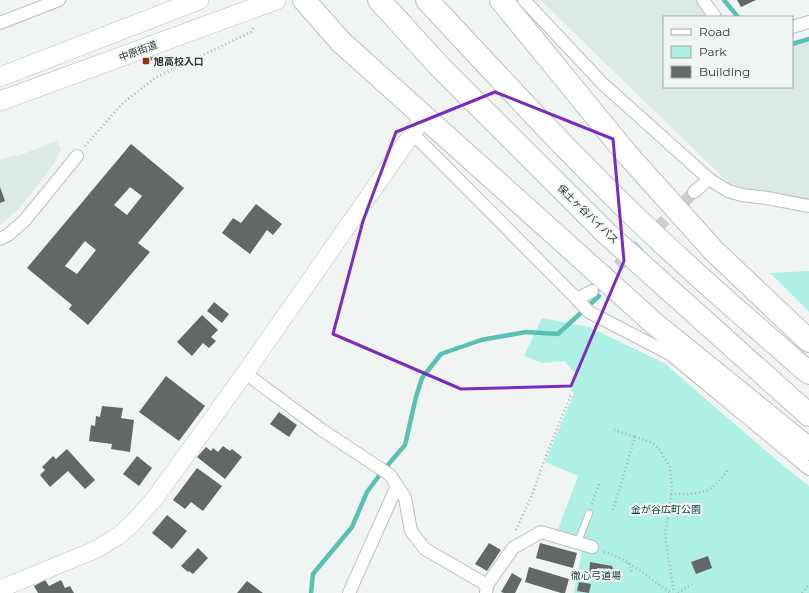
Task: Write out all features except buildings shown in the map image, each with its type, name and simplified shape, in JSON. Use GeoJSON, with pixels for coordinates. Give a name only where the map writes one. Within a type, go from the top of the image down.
{"type":"FeatureCollection","features":[{"type":"Feature","properties":{"kind":"highway"},"geometry":{"type":"LineString","coordinates":[[304,0],[418,125],[656,325],[809,449]]}},
{"type":"Feature","properties":{"kind":"highway"},"geometry":{"type":"LineString","coordinates":[[427,0],[551,133],[632,214],[809,373]]}},
{"type":"Feature","properties":{"kind":"highway"},"geometry":{"type":"LineString","coordinates":[[501,0],[626,153],[714,251],[809,341]]}},
{"type":"Feature","properties":{"kind":"highway","name":"保土ヶ谷バイパス"},"geometry":{"type":"LineString","coordinates":[[382,4],[441,68],[606,233],[809,415]]}},
{"type":"Feature","properties":{"kind":"main road"},"geometry":{"type":"LineString","coordinates":[[0,77],[199,0]]}},
{"type":"Feature","properties":{"kind":"main road","name":"中原街道"},"geometry":{"type":"LineString","coordinates":[[0,101],[196,33],[272,1]]}},
{"type":"Feature","properties":{"kind":"street"},"geometry":{"type":"LineString","coordinates":[[0,23],[59,0]]}},
{"type":"Feature","properties":{"kind":"street"},"geometry":{"type":"LineString","coordinates":[[524,0],[603,84],[709,179],[728,191],[742,195],[809,206]]}},
{"type":"Feature","properties":{"kind":"street"},"geometry":{"type":"LineString","coordinates":[[703,0],[714,16]]}},
{"type":"Feature","properties":{"kind":"street"},"geometry":{"type":"LineString","coordinates":[[793,27],[809,22]]}},
{"type":"Feature","properties":{"kind":"street"},"geometry":{"type":"LineString","coordinates":[[0,589],[95,550],[118,536],[132,524],[155,498],[245,373],[418,125],[589,312],[670,354],[809,469]]}},
{"type":"Feature","properties":{"kind":"street"},"geometry":{"type":"LineString","coordinates":[[0,238],[8,235],[25,220],[77,156]]}},
{"type":"Feature","properties":{"kind":"street"},"geometry":{"type":"LineString","coordinates":[[694,192],[709,179]]}},
{"type":"Feature","properties":{"kind":"street"},"geometry":{"type":"LineString","coordinates":[[577,299],[592,291]]}},
{"type":"Feature","properties":{"kind":"street"},"geometry":{"type":"LineString","coordinates":[[245,373],[322,430],[390,475],[405,498],[411,531],[425,549],[486,589],[513,548],[541,532],[592,546]]}},
{"type":"Feature","properties":{"kind":"street"},"geometry":{"type":"LineString","coordinates":[[349,593],[397,486]]}},
{"type":"Feature","properties":{"kind":"lane"},"geometry":{"type":"LineString","coordinates":[[578,542],[589,513]]}},
{"type":"Feature","properties":{"kind":"path"},"geometry":{"type":"LineString","coordinates":[[77,156],[123,103],[155,78],[251,32],[272,1]]}},
{"type":"Feature","properties":{"kind":"path"},"geometry":{"type":"LineString","coordinates":[[513,548],[512,541],[532,495],[547,453],[571,395]]}},
{"type":"Feature","properties":{"kind":"path"},"geometry":{"type":"LineString","coordinates":[[614,430],[653,443],[660,450],[670,467],[671,494],[664,536],[673,593]]}},
{"type":"Feature","properties":{"kind":"path"},"geometry":{"type":"LineString","coordinates":[[613,510],[635,437]]}},
{"type":"Feature","properties":{"kind":"path"},"geometry":{"type":"LineString","coordinates":[[671,494],[698,494],[713,488],[722,479],[729,468]]}},
{"type":"Feature","properties":{"kind":"path"},"geometry":{"type":"LineString","coordinates":[[589,513],[599,484]]}},
{"type":"Feature","properties":{"kind":"path"},"geometry":{"type":"LineString","coordinates":[[616,555],[673,593]]}},
{"type":"Feature","properties":{"kind":"path"},"geometry":{"type":"LineString","coordinates":[[628,562],[632,572]]}},
{"type":"Feature","properties":{"kind":"path"},"geometry":{"type":"LineString","coordinates":[[678,593],[692,584]]}},
{"type":"Feature","properties":{"kind":"path"},"geometry":{"type":"LineString","coordinates":[[802,593],[809,584]]}},
{"type":"Feature","properties":{"kind":"highlighted area"},"geometry":{"type":"Polygon","coordinates":[[[495,92],[613,139],[624,261],[571,386],[461,389],[333,334],[363,221],[396,132],[495,92]]]}},
{"type":"Feature","properties":{"kind":"shaded area"},"geometry":{"type":"Polygon","coordinates":[[[540,0],[695,0],[708,16],[663,16],[663,88],[793,88],[793,46],[809,41],[809,203],[742,191],[732,186],[540,0]]]}},
{"type":"Feature","properties":{"kind":"shaded area"},"geometry":{"type":"Polygon","coordinates":[[[56,141],[61,149],[53,165],[19,209],[0,225],[0,160],[15,155],[18,156],[56,141]]]}},
{"type":"Feature","properties":{"kind":"green space"},"geometry":{"type":"Polygon","coordinates":[[[809,271],[809,312],[770,273],[809,271]]]}},
{"type":"Feature","properties":{"kind":"green space"},"geometry":{"type":"Polygon","coordinates":[[[542,318],[589,327],[664,363],[774,458],[809,486],[809,593],[574,593],[582,539],[557,532],[578,476],[545,462],[574,393],[571,391],[577,375],[564,361],[542,363],[524,356],[542,318]]]}},
{"type":"Feature","properties":{"kind":"waterway"},"geometry":{"type":"LineString","coordinates":[[724,0],[737,16]]}},
{"type":"Feature","properties":{"kind":"waterway"},"geometry":{"type":"LineString","coordinates":[[793,44],[809,39]]}},
{"type":"Feature","properties":{"kind":"waterway"},"geometry":{"type":"LineString","coordinates":[[311,593],[313,574],[352,527],[367,492],[405,445],[422,378],[441,354],[481,340],[526,332],[558,334],[599,296]]}},
{"type":"Feature","properties":{"kind":"tunnel"},"geometry":{"type":"LineString","coordinates":[[592,291],[694,192]]}},
{"type":"Feature","properties":{"kind":"place","name":"旭高校入口"},"geometry":{"type":"Point","coordinates":[146,61]}},
{"type":"Feature","properties":{"kind":"park label","name":"金が谷広町公園"},"geometry":{"type":"Point","coordinates":[666,509]}},
{"type":"Feature","properties":{"kind":"park label","name":"徹心弓道場"},"geometry":{"type":"Point","coordinates":[596,575]}}]}
